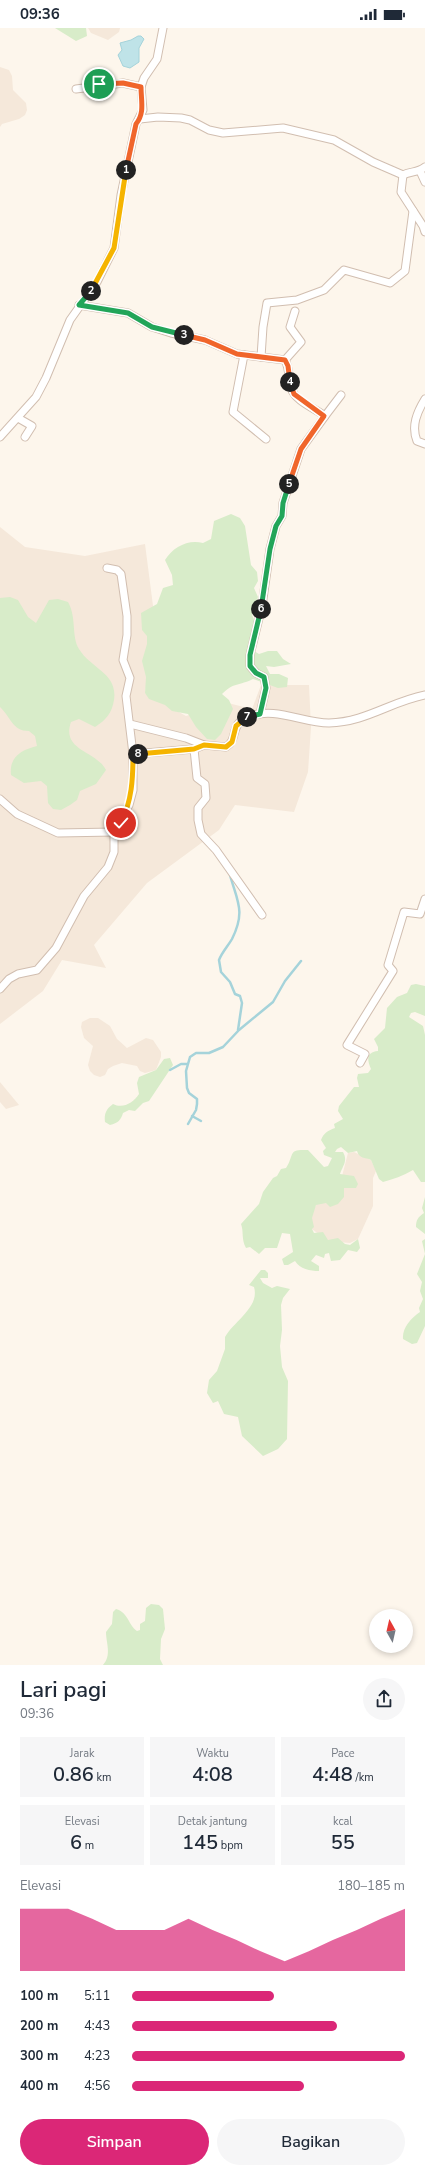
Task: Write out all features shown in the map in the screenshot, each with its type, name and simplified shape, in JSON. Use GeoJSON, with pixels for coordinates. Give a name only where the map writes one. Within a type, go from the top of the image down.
{"type":"FeatureCollection","features":[{"type":"Feature","properties":{"kind":"street"},"geometry":{"type":"LineString","coordinates":[[0,437],[36,397],[70,320],[79,305],[97,282],[114,248],[125,173],[136,124],[140,119],[143,110],[141,87],[144,78],[156,59],[163,28]]}},
{"type":"Feature","properties":{"kind":"street"},"geometry":{"type":"LineString","coordinates":[[76,89],[123,83],[141,87]]}},
{"type":"Feature","properties":{"kind":"street"},"geometry":{"type":"LineString","coordinates":[[140,119],[181,118],[190,120],[209,130],[223,133],[283,128],[334,140],[373,162],[403,175]]}},
{"type":"Feature","properties":{"kind":"street"},"geometry":{"type":"LineString","coordinates":[[403,175],[408,172],[422,169],[425,182]]}},
{"type":"Feature","properties":{"kind":"street"},"geometry":{"type":"LineString","coordinates":[[403,175],[401,192],[423,226],[425,232]]}},
{"type":"Feature","properties":{"kind":"street"},"geometry":{"type":"LineString","coordinates":[[261,357],[263,327],[267,303],[297,300],[324,290],[344,270],[390,283],[405,271],[413,211]]}},
{"type":"Feature","properties":{"kind":"street"},"geometry":{"type":"LineString","coordinates":[[79,305],[128,313],[152,327],[170,333],[205,340],[231,352],[285,360]]}},
{"type":"Feature","properties":{"kind":"street"},"geometry":{"type":"LineString","coordinates":[[285,360],[301,342],[290,327],[295,311]]}},
{"type":"Feature","properties":{"kind":"street"},"geometry":{"type":"LineString","coordinates":[[244,355],[233,412],[266,439]]}},
{"type":"Feature","properties":{"kind":"street"},"geometry":{"type":"LineString","coordinates":[[285,360],[288,366],[291,388],[294,394],[324,416]]}},
{"type":"Feature","properties":{"kind":"street"},"geometry":{"type":"LineString","coordinates":[[260,714],[266,688],[264,677],[256,673],[250,666],[250,655],[262,606],[270,549],[276,526],[282,516],[283,503],[296,462],[306,441],[341,395]]}},
{"type":"Feature","properties":{"kind":"street"},"geometry":{"type":"LineString","coordinates":[[424,403],[413,432],[417,441],[425,444]]}},
{"type":"Feature","properties":{"kind":"street"},"geometry":{"type":"LineString","coordinates":[[18,418],[32,426],[25,437]]}},
{"type":"Feature","properties":{"kind":"street"},"geometry":{"type":"LineString","coordinates":[[0,989],[9,979],[18,974],[37,970],[56,948],[84,896],[108,867],[114,852],[114,832],[129,805],[133,790],[133,754],[126,689],[130,678],[123,660],[127,628],[126,605],[121,574],[117,570],[107,568]]}},
{"type":"Feature","properties":{"kind":"street"},"geometry":{"type":"LineString","coordinates":[[130,724],[186,738],[204,745],[224,747],[228,746],[232,742],[236,726],[239,722],[248,717],[260,714],[274,714],[322,722],[337,722],[371,716],[397,702],[425,695]]}},
{"type":"Feature","properties":{"kind":"street"},"geometry":{"type":"LineString","coordinates":[[133,754],[194,749],[204,745]]}},
{"type":"Feature","properties":{"kind":"street"},"geometry":{"type":"LineString","coordinates":[[194,749],[197,778],[205,784],[206,798],[198,808],[198,820],[201,834],[221,856],[262,915]]}},
{"type":"Feature","properties":{"kind":"street"},"geometry":{"type":"LineString","coordinates":[[0,799],[17,814],[58,833],[114,832]]}},
{"type":"Feature","properties":{"kind":"street"},"geometry":{"type":"LineString","coordinates":[[360,1063],[365,1054],[347,1045],[393,971],[388,965],[404,912],[420,914],[425,899]]}},
{"type":"Feature","properties":{"kind":"shaded area"},"geometry":{"type":"Polygon","coordinates":[[[88,28],[120,28],[119,32],[108,40],[91,33],[88,28]]]}},
{"type":"Feature","properties":{"kind":"shaded area"},"geometry":{"type":"Polygon","coordinates":[[[0,67],[9,70],[12,76],[13,90],[26,103],[27,110],[25,115],[19,119],[2,124],[0,127],[0,67]]]}},
{"type":"Feature","properties":{"kind":"shaded area"},"geometry":{"type":"Polygon","coordinates":[[[0,527],[25,547],[85,556],[145,544],[156,629],[145,693],[186,716],[228,703],[252,709],[261,685],[309,685],[311,727],[308,772],[294,812],[235,805],[219,830],[147,883],[94,945],[106,968],[62,960],[43,991],[0,1024],[0,527]]]}},
{"type":"Feature","properties":{"kind":"shaded area"},"geometry":{"type":"Polygon","coordinates":[[[90,1018],[98,1018],[110,1026],[117,1039],[127,1048],[146,1038],[153,1040],[161,1052],[161,1057],[156,1070],[145,1073],[140,1071],[137,1066],[122,1063],[108,1069],[105,1075],[100,1077],[94,1075],[90,1071],[88,1065],[93,1046],[84,1038],[81,1027],[82,1022],[90,1018]]]}},
{"type":"Feature","properties":{"kind":"shaded area"},"geometry":{"type":"Polygon","coordinates":[[[0,1082],[19,1105],[6,1109],[0,1102],[0,1082]]]}},
{"type":"Feature","properties":{"kind":"shaded area"},"geometry":{"type":"Polygon","coordinates":[[[354,1152],[371,1160],[376,1171],[373,1178],[373,1206],[358,1239],[350,1243],[328,1241],[312,1229],[312,1213],[317,1203],[326,1203],[341,1180],[348,1153],[354,1152]]]}},
{"type":"Feature","properties":{"kind":"green space"},"geometry":{"type":"Polygon","coordinates":[[[55,28],[86,28],[87,36],[76,41],[55,28]]]}},
{"type":"Feature","properties":{"kind":"green space"},"geometry":{"type":"Polygon","coordinates":[[[231,514],[240,518],[245,526],[251,565],[257,572],[258,581],[254,588],[258,597],[252,615],[260,633],[251,649],[259,654],[268,651],[277,651],[283,659],[291,664],[274,667],[266,666],[270,674],[279,674],[288,678],[287,687],[278,688],[253,679],[233,686],[222,694],[229,700],[233,709],[221,734],[215,740],[207,739],[196,727],[188,714],[172,711],[165,705],[149,699],[145,693],[146,677],[142,661],[147,644],[147,636],[142,630],[141,613],[157,604],[163,588],[173,585],[172,575],[165,560],[168,555],[186,543],[203,543],[211,539],[214,521],[231,514]]]}},
{"type":"Feature","properties":{"kind":"green space"},"geometry":{"type":"Polygon","coordinates":[[[10,597],[18,600],[28,617],[36,623],[49,600],[58,599],[68,602],[71,608],[75,638],[79,649],[90,662],[108,677],[112,683],[114,691],[112,709],[108,716],[95,727],[79,719],[71,722],[69,732],[75,745],[95,758],[106,770],[96,784],[80,791],[77,800],[61,810],[53,809],[48,803],[47,786],[41,781],[24,783],[11,775],[12,763],[17,755],[37,746],[35,736],[29,731],[19,729],[15,726],[0,707],[0,598],[10,597]]]}},
{"type":"Feature","properties":{"kind":"green space"},"geometry":{"type":"Polygon","coordinates":[[[416,984],[425,986],[425,1016],[415,1012],[411,1013],[409,1017],[423,1026],[425,1035],[425,1182],[421,1182],[413,1170],[402,1176],[383,1182],[379,1179],[371,1160],[361,1157],[357,1151],[348,1153],[341,1147],[335,1152],[343,1152],[345,1158],[340,1174],[354,1176],[358,1184],[356,1188],[344,1188],[344,1197],[338,1204],[330,1207],[326,1203],[316,1205],[312,1218],[314,1227],[312,1229],[314,1233],[323,1232],[328,1240],[338,1238],[345,1244],[350,1245],[358,1239],[360,1248],[357,1252],[348,1250],[340,1260],[331,1261],[329,1253],[325,1254],[324,1258],[316,1255],[311,1261],[319,1266],[319,1271],[316,1271],[302,1268],[295,1261],[288,1265],[284,1265],[282,1259],[293,1252],[290,1234],[282,1233],[277,1248],[265,1248],[259,1254],[250,1247],[246,1248],[241,1224],[259,1204],[263,1192],[273,1178],[277,1176],[281,1169],[286,1168],[292,1153],[297,1150],[308,1150],[324,1167],[328,1166],[332,1158],[324,1155],[323,1151],[326,1148],[321,1140],[326,1132],[335,1128],[334,1124],[343,1119],[338,1111],[339,1106],[354,1087],[359,1087],[357,1078],[358,1074],[368,1073],[371,1069],[368,1057],[371,1053],[378,1051],[378,1047],[374,1039],[385,1028],[387,1008],[397,997],[407,993],[411,985],[416,984]]]}},
{"type":"Feature","properties":{"kind":"green space"},"geometry":{"type":"Polygon","coordinates":[[[170,1058],[173,1065],[149,1101],[143,1103],[135,1111],[129,1110],[123,1113],[120,1119],[115,1123],[110,1125],[105,1122],[106,1112],[113,1104],[120,1106],[128,1104],[137,1097],[139,1094],[137,1083],[139,1077],[156,1070],[164,1059],[170,1058]]]}},
{"type":"Feature","properties":{"kind":"green space"},"geometry":{"type":"Polygon","coordinates":[[[425,1197],[425,1234],[416,1227],[416,1222],[424,1213],[422,1208],[425,1197]]]}},
{"type":"Feature","properties":{"kind":"green space"},"geometry":{"type":"Polygon","coordinates":[[[425,1239],[425,1254],[422,1241],[425,1239]]]}},
{"type":"Feature","properties":{"kind":"green space"},"geometry":{"type":"Polygon","coordinates":[[[425,1254],[425,1326],[417,1343],[412,1344],[403,1339],[403,1335],[406,1327],[413,1317],[420,1312],[419,1308],[423,1299],[420,1291],[422,1282],[417,1274],[425,1254]]]}},
{"type":"Feature","properties":{"kind":"green space"},"geometry":{"type":"Polygon","coordinates":[[[261,1270],[265,1270],[268,1273],[268,1278],[260,1278],[263,1283],[272,1288],[277,1286],[290,1289],[283,1298],[281,1305],[282,1330],[280,1346],[282,1367],[288,1381],[287,1439],[278,1449],[263,1456],[242,1436],[238,1417],[224,1414],[218,1401],[213,1403],[207,1393],[209,1380],[217,1371],[225,1349],[225,1337],[250,1307],[255,1294],[254,1287],[249,1285],[261,1270]]]}},
{"type":"Feature","properties":{"kind":"green space"},"geometry":{"type":"Polygon","coordinates":[[[151,1604],[159,1605],[163,1609],[165,1629],[161,1639],[160,1659],[163,1665],[103,1665],[106,1661],[108,1653],[106,1632],[112,1624],[113,1612],[116,1609],[124,1613],[137,1631],[140,1630],[140,1624],[145,1621],[146,1608],[151,1604]]]}},
{"type":"Feature","properties":{"kind":"water"},"geometry":{"type":"Polygon","coordinates":[[[141,36],[144,39],[139,48],[139,62],[130,68],[123,66],[118,55],[122,50],[120,43],[141,36]]]}},
{"type":"Feature","properties":{"kind":"waterway"},"geometry":{"type":"LineString","coordinates":[[230,875],[239,906],[239,921],[232,939],[219,960],[221,972],[230,982],[235,994],[240,996],[242,1003],[238,1030]]}},
{"type":"Feature","properties":{"kind":"waterway"},"geometry":{"type":"LineString","coordinates":[[188,1124],[196,1110],[197,1104],[197,1099],[189,1093],[187,1088],[186,1071],[190,1057],[196,1053],[209,1053],[223,1047],[239,1030],[273,1002],[285,981],[301,961]]}},
{"type":"Feature","properties":{"kind":"waterway"},"geometry":{"type":"LineString","coordinates":[[170,1070],[181,1064],[187,1064]]}},
{"type":"Feature","properties":{"kind":"waterway"},"geometry":{"type":"LineString","coordinates":[[192,1116],[201,1121]]}},
{"type":"Feature","properties":{"kind":"route"},"geometry":{"type":"LineString","coordinates":[[99,84],[123,83],[141,87],[143,110],[140,119],[136,124],[125,173],[114,248],[97,282],[79,305],[128,313],[143,320],[152,327],[170,333],[205,340],[237,354],[285,360],[288,366],[291,388],[294,394],[300,400],[324,416],[301,449],[283,503],[282,516],[276,526],[270,549],[262,606],[256,624],[250,655],[250,666],[256,673],[264,677],[266,688],[265,699],[260,714],[242,719],[236,726],[232,742],[226,747],[204,745],[194,749],[133,754],[133,790],[129,805],[121,823]]}}]}
